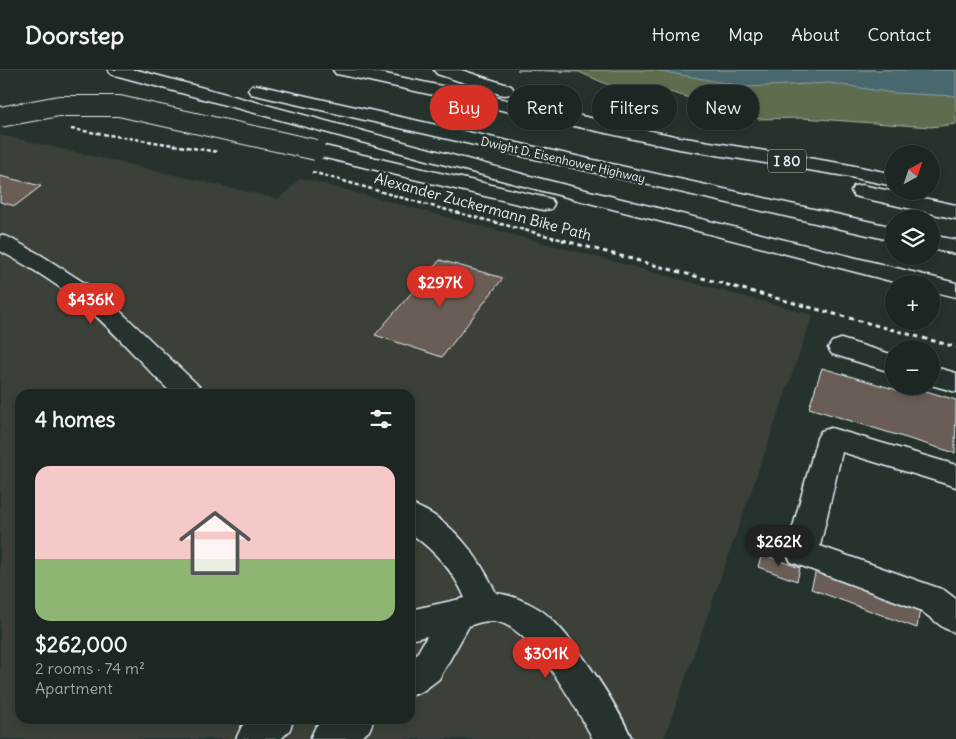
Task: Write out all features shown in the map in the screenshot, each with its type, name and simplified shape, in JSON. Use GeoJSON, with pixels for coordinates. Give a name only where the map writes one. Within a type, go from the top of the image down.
{"type":"FeatureCollection","features":[{"type":"Feature","properties":{"kind":"main road"},"geometry":{"type":"LineString","coordinates":[[118,70],[447,160],[956,290]]}},
{"type":"Feature","properties":{"kind":"main road","name":"Dwight D. Eisenhower Highway"},"geometry":{"type":"LineString","coordinates":[[173,70],[885,232]]}},
{"type":"Feature","properties":{"kind":"main road","name":"I 80"},"geometry":{"type":"LineString","coordinates":[[342,70],[680,143],[885,178]]}},
{"type":"Feature","properties":{"kind":"main road"},"geometry":{"type":"LineString","coordinates":[[443,70],[639,134]]}},
{"type":"Feature","properties":{"kind":"main road"},"geometry":{"type":"LineString","coordinates":[[0,117],[54,106],[108,104],[316,150],[697,240],[779,246]]}},
{"type":"Feature","properties":{"kind":"main road"},"geometry":{"type":"LineString","coordinates":[[680,143],[850,188],[956,212]]}},
{"type":"Feature","properties":{"kind":"main road"},"geometry":{"type":"LineString","coordinates":[[940,190],[956,193]]}},
{"type":"Feature","properties":{"kind":"main road"},"geometry":{"type":"LineString","coordinates":[[0,242],[84,293],[185,389]]}},
{"type":"Feature","properties":{"kind":"main road"},"geometry":{"type":"LineString","coordinates":[[940,244],[956,247]]}},
{"type":"Feature","properties":{"kind":"main road"},"geometry":{"type":"LineString","coordinates":[[841,348],[885,361]]}},
{"type":"Feature","properties":{"kind":"main road"},"geometry":{"type":"LineString","coordinates":[[940,378],[956,383]]}},
{"type":"Feature","properties":{"kind":"main road"},"geometry":{"type":"LineString","coordinates":[[956,476],[831,438],[802,553],[932,600],[956,618]]}},
{"type":"Feature","properties":{"kind":"main road"},"geometry":{"type":"LineString","coordinates":[[415,520],[438,536],[459,556],[473,576],[471,610],[427,668],[415,676]]}},
{"type":"Feature","properties":{"kind":"main road"},"geometry":{"type":"LineString","coordinates":[[415,624],[471,610],[506,608],[528,620],[549,640],[596,706],[613,739]]}},
{"type":"Feature","properties":{"kind":"main road"},"geometry":{"type":"LineString","coordinates":[[255,739],[271,724]]}},
{"type":"Feature","properties":{"kind":"main road"},"geometry":{"type":"LineString","coordinates":[[329,739],[349,724]]}},
{"type":"Feature","properties":{"kind":"path"},"geometry":{"type":"LineString","coordinates":[[69,129],[223,153]]}},
{"type":"Feature","properties":{"kind":"path","name":"Alexander Zuckermann Bike Path"},"geometry":{"type":"LineString","coordinates":[[303,170],[414,202],[692,274],[956,347]]}},
{"type":"Feature","properties":{"kind":"shaded area"},"geometry":{"type":"Polygon","coordinates":[[[0,135],[279,199],[301,178],[813,315],[664,739],[0,739],[0,135]]]}},
{"type":"Feature","properties":{"kind":"green space"},"geometry":{"type":"Polygon","coordinates":[[[517,70],[956,70],[956,124],[931,127],[802,118],[759,119],[759,85],[687,85],[687,97],[677,94],[677,85],[608,85],[579,72],[517,70]]]}},
{"type":"Feature","properties":{"kind":"water"},"geometry":{"type":"Polygon","coordinates":[[[654,70],[956,70],[956,96],[893,93],[829,83],[759,86],[736,85],[654,70]]]}},
{"type":"Feature","properties":{"kind":"building"},"geometry":{"type":"Polygon","coordinates":[[[0,176],[41,186],[15,206],[0,202],[0,176]]]}},
{"type":"Feature","properties":{"kind":"building"},"geometry":{"type":"Polygon","coordinates":[[[440,260],[503,278],[442,357],[375,335],[440,260]]]}},
{"type":"Feature","properties":{"kind":"building"},"geometry":{"type":"Polygon","coordinates":[[[822,368],[885,386],[885,395],[939,395],[956,400],[955,453],[809,408],[822,368]]]}},
{"type":"Feature","properties":{"kind":"building"},"geometry":{"type":"Polygon","coordinates":[[[762,554],[800,568],[797,581],[758,567],[762,554]]]}},
{"type":"Feature","properties":{"kind":"building"},"geometry":{"type":"Polygon","coordinates":[[[816,570],[920,608],[917,628],[811,589],[816,570]]]}}]}
